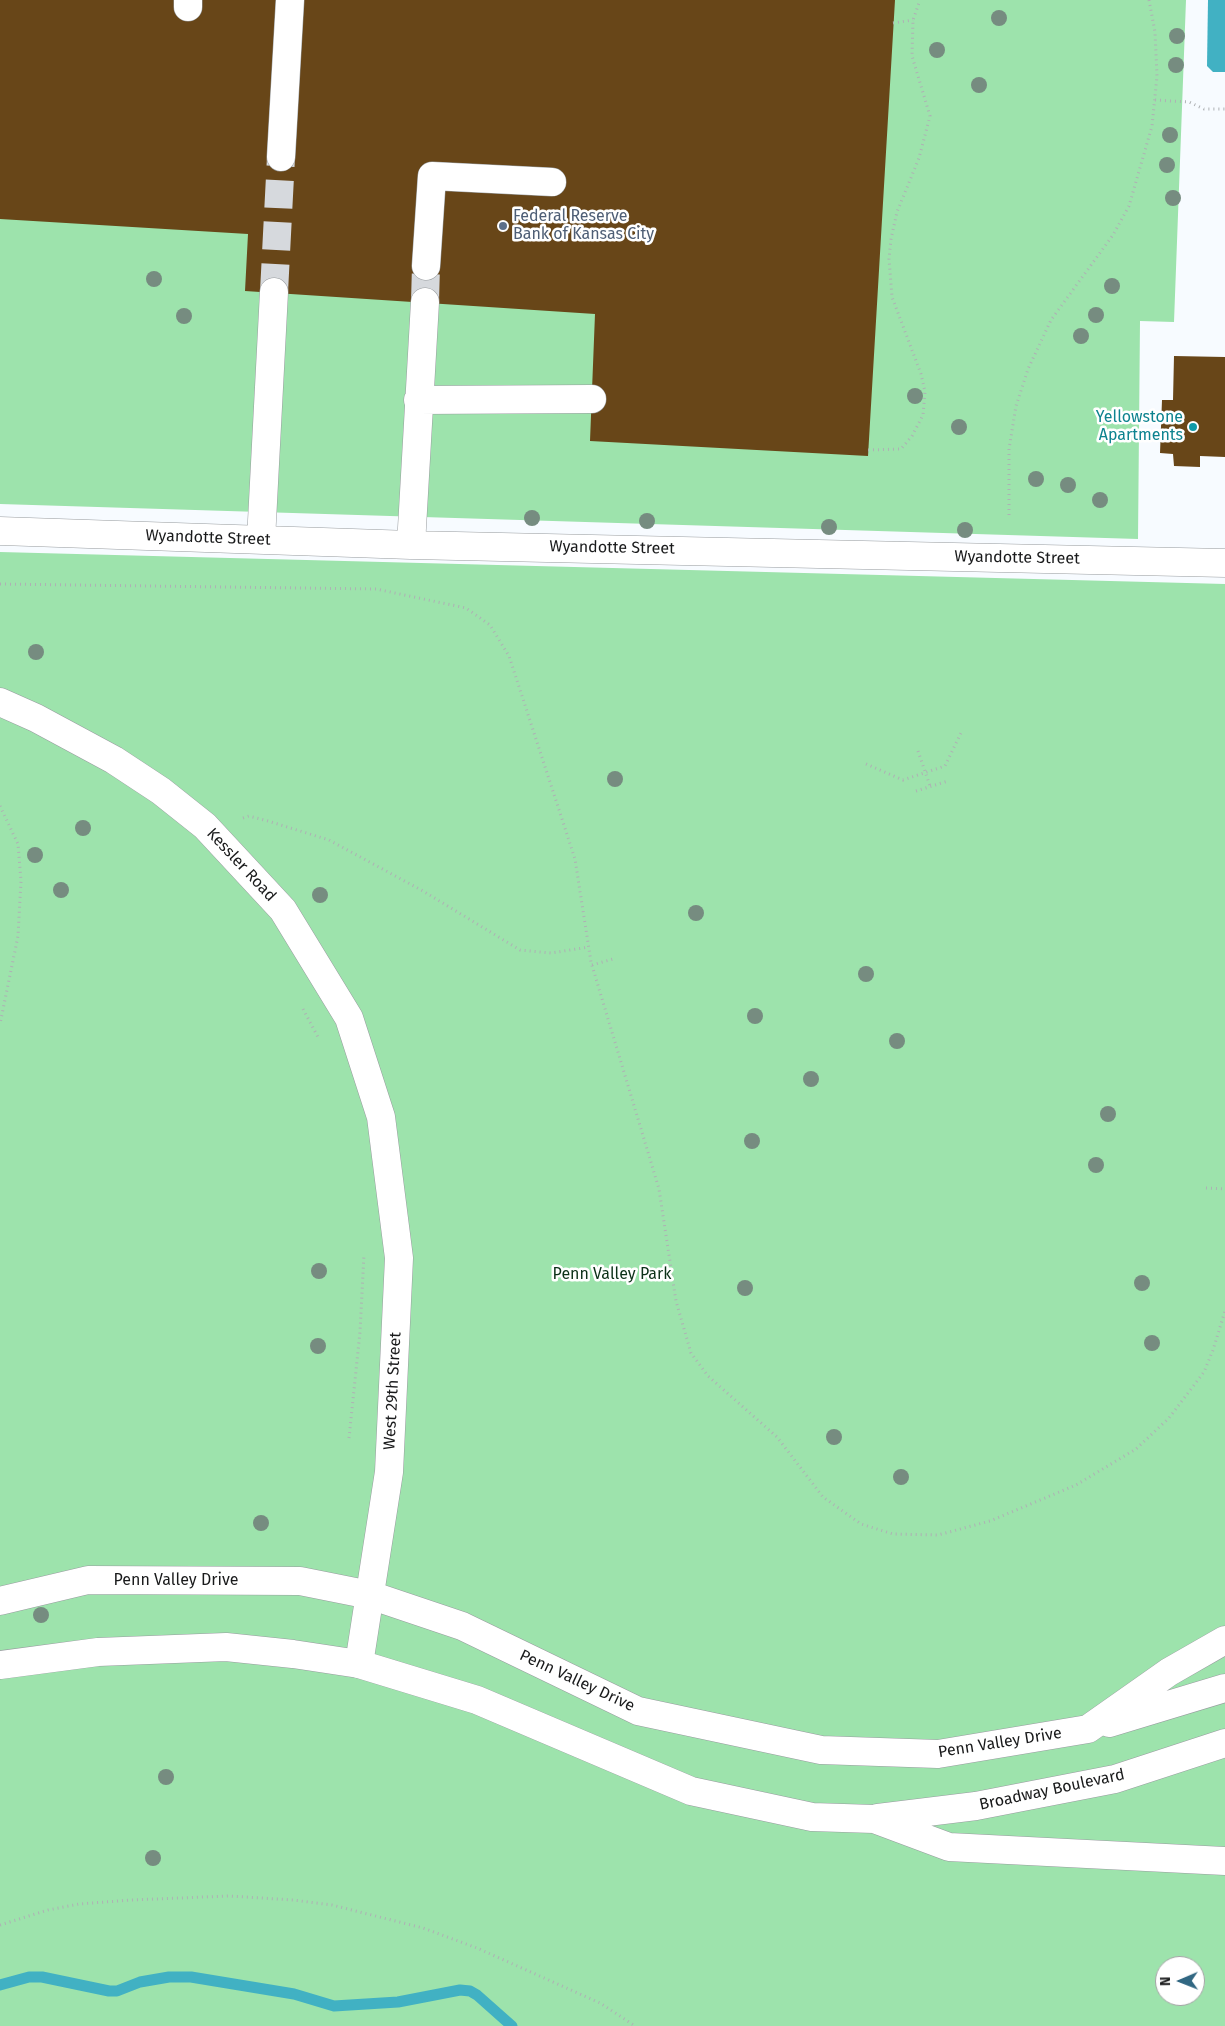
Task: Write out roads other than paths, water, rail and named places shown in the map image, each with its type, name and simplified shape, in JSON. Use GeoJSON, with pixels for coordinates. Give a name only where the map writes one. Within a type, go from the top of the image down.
{"type":"FeatureCollection","features":[{"type":"Feature","properties":{"kind":"main road"},"geometry":{"type":"LineString","coordinates":[[282,157],[290,0]]}},
{"type":"Feature","properties":{"kind":"main road"},"geometry":{"type":"LineString","coordinates":[[426,266],[432,176],[552,182]]}},
{"type":"Feature","properties":{"kind":"main road"},"geometry":{"type":"LineString","coordinates":[[261,540],[274,292]]}},
{"type":"Feature","properties":{"kind":"main road"},"geometry":{"type":"LineString","coordinates":[[411,545],[425,302]]}},
{"type":"Feature","properties":{"kind":"main road"},"geometry":{"type":"LineString","coordinates":[[418,400],[592,399]]}},
{"type":"Feature","properties":{"kind":"main road","name":"Wyandotte Street"},"geometry":{"type":"LineString","coordinates":[[0,531],[411,545],[1225,563]]}},
{"type":"Feature","properties":{"kind":"main road","name":"Kessler Road"},"geometry":{"type":"LineString","coordinates":[[0,702],[36,718],[114,760],[161,791],[205,826],[283,910],[349,1018],[381,1117]]}},
{"type":"Feature","properties":{"kind":"main road","name":"West 29th Street"},"geometry":{"type":"LineString","coordinates":[[359,1664],[389,1472],[399,1258],[381,1117]]}},
{"type":"Feature","properties":{"kind":"main road","name":"Penn Valley Drive"},"geometry":{"type":"LineString","coordinates":[[0,1601],[88,1580],[300,1581],[370,1595],[462,1626],[638,1711],[821,1750],[938,1754],[1088,1729],[1169,1672],[1225,1640]]}},
{"type":"Feature","properties":{"kind":"main road"},"geometry":{"type":"LineString","coordinates":[[0,1665],[98,1652],[226,1647],[293,1654],[359,1664],[477,1700],[691,1791],[812,1817],[874,1818],[950,1847],[1225,1861]]}},
{"type":"Feature","properties":{"kind":"main road"},"geometry":{"type":"LineString","coordinates":[[1088,1729],[1225,1688]]}},
{"type":"Feature","properties":{"kind":"main road","name":"Broadway Boulevard"},"geometry":{"type":"LineString","coordinates":[[874,1818],[976,1806],[1115,1779],[1225,1743]]}},
{"type":"Feature","properties":{"kind":"water"},"geometry":{"type":"Polygon","coordinates":[[[1208,0],[1225,0],[1225,72],[1213,72],[1207,66],[1208,0]]]}},
{"type":"Feature","properties":{"kind":"waterway"},"geometry":{"type":"LineString","coordinates":[[0,1985],[29,1977],[42,1977],[117,1991],[140,1982],[169,1977],[191,1977],[294,1994],[334,2006],[398,2002],[460,1990],[470,1991],[477,1995],[512,2026]]}},
{"type":"Feature","properties":{"kind":"tunnel"},"geometry":{"type":"LineString","coordinates":[[274,292],[281,157]]}},
{"type":"Feature","properties":{"kind":"tunnel"},"geometry":{"type":"LineString","coordinates":[[425,302],[426,266]]}},
{"type":"Feature","properties":{"kind":"place","name":"Federal Reserve Bank of Kansas City"},"geometry":{"type":"Point","coordinates":[503,226]}},
{"type":"Feature","properties":{"kind":"place","name":"Yellowstone Apartments"},"geometry":{"type":"Point","coordinates":[1193,427]}},
{"type":"Feature","properties":{"kind":"park label","name":"Penn Valley Park"},"geometry":{"type":"Point","coordinates":[612,1275]}}]}
